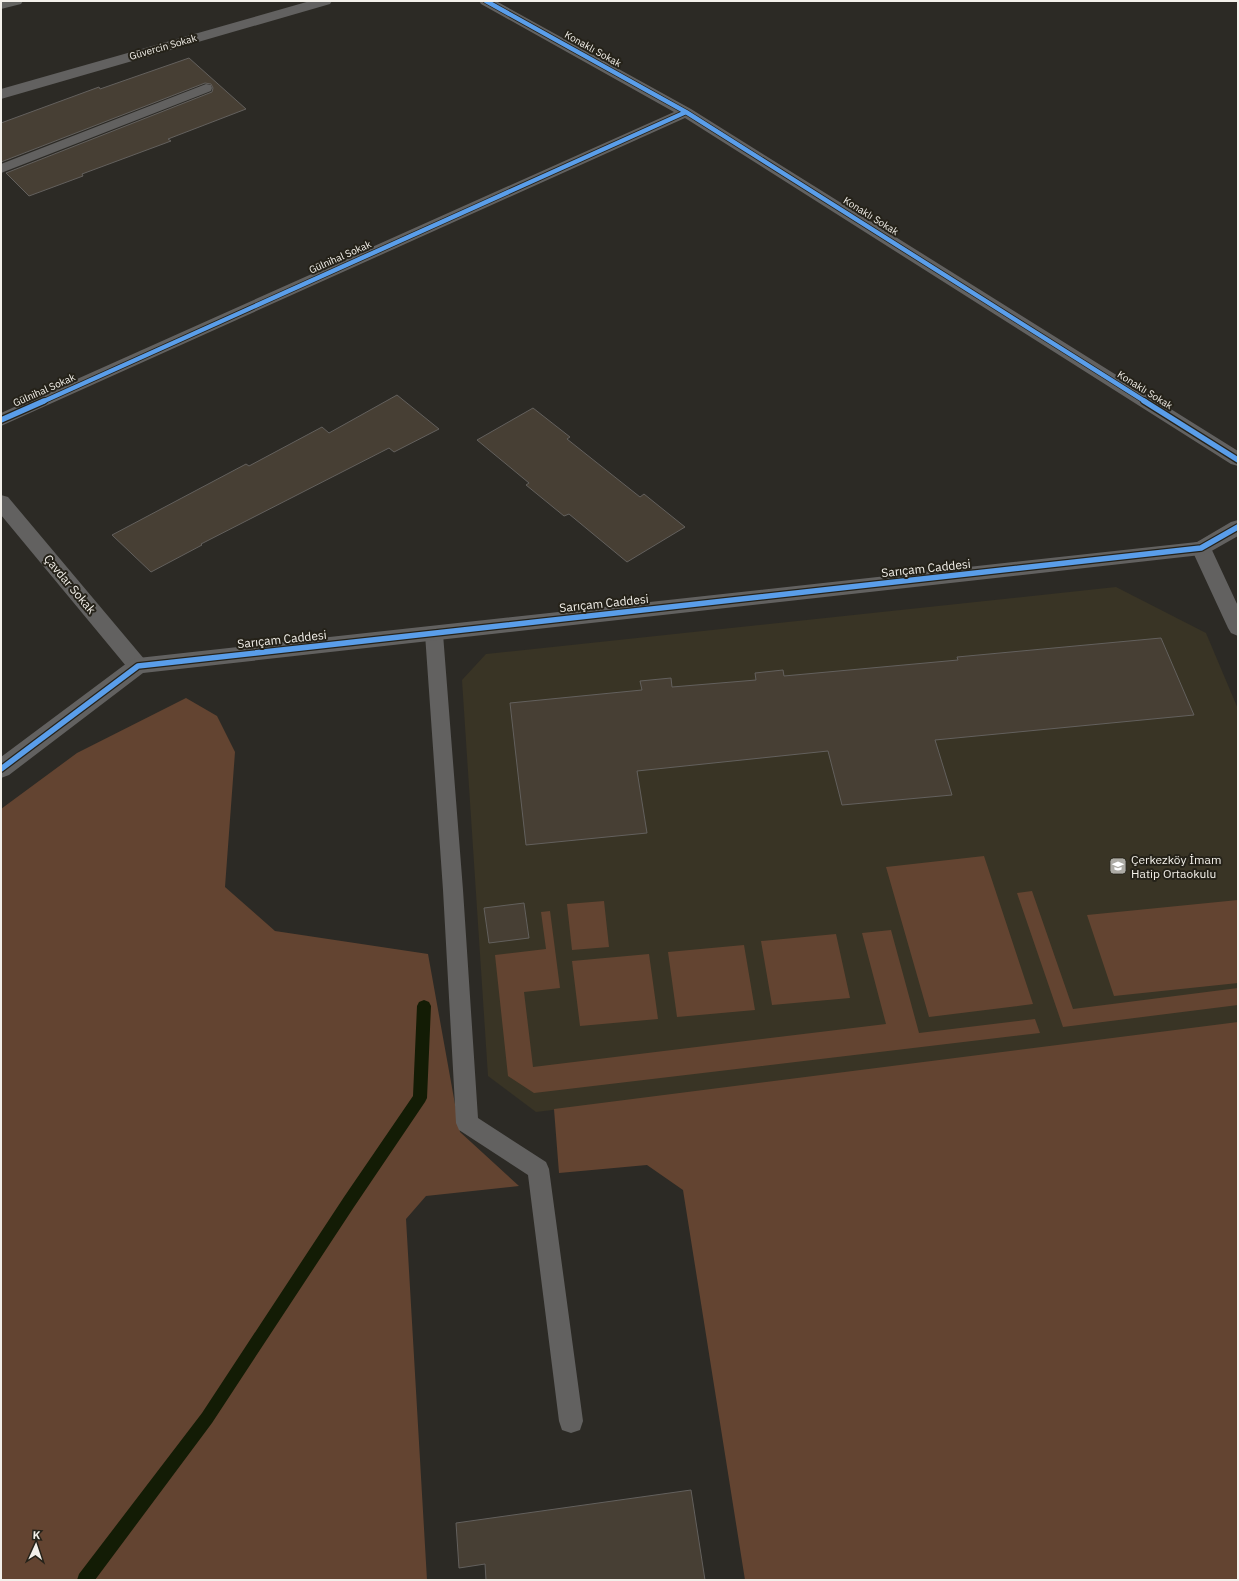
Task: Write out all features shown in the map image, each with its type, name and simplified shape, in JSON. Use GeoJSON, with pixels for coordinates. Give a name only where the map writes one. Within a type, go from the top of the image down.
{"type":"FeatureCollection","features":[{"type":"Feature","properties":{"kind":"main road"},"geometry":{"type":"LineString","coordinates":[[1,5],[16,1]]}},
{"type":"Feature","properties":{"kind":"street","name":"Güvercin Sokak"},"geometry":{"type":"LineString","coordinates":[[1,94],[325,1]]}},
{"type":"Feature","properties":{"kind":"street","name":"Konaklı Sokak"},"geometry":{"type":"LineString","coordinates":[[486,1],[686,112],[1238,460]]}},
{"type":"Feature","properties":{"kind":"street","name":"Gülnihal Sokak"},"geometry":{"type":"LineString","coordinates":[[1,420],[686,112]]}},
{"type":"Feature","properties":{"kind":"street","name":"Çavdar Sokak"},"geometry":{"type":"LineString","coordinates":[[1,502],[138,666]]}},
{"type":"Feature","properties":{"kind":"street","name":"Sarıçam Caddesi"},"geometry":{"type":"LineString","coordinates":[[138,666],[1201,548],[1236,529]]}},
{"type":"Feature","properties":{"kind":"street"},"geometry":{"type":"LineString","coordinates":[[1201,548],[1238,628]]}},
{"type":"Feature","properties":{"kind":"street"},"geometry":{"type":"LineString","coordinates":[[1,769],[138,666]]}},
{"type":"Feature","properties":{"kind":"lane"},"geometry":{"type":"LineString","coordinates":[[1,169],[206,88]]}},
{"type":"Feature","properties":{"kind":"lane"},"geometry":{"type":"LineString","coordinates":[[434,634],[468,1123],[538,1169],[571,1421]]}},
{"type":"Feature","properties":{"kind":"shaded area"},"geometry":{"type":"Polygon","coordinates":[[[1116,587],[1206,633],[1238,709],[1238,1023],[1063,1048],[536,1112],[488,1076],[462,680],[486,654],[1116,587]]]}},
{"type":"Feature","properties":{"kind":"shaded area"},"geometry":{"type":"Polygon","coordinates":[[[186,698],[217,716],[235,752],[225,887],[275,931],[428,954],[460,1132],[519,1186],[426,1196],[406,1219],[427,1580],[1,1580],[1,809],[77,753],[186,698]]]}},
{"type":"Feature","properties":{"kind":"shaded area"},"geometry":{"type":"Polygon","coordinates":[[[984,856],[1033,1004],[929,1017],[886,867],[984,856]]]}},
{"type":"Feature","properties":{"kind":"shaded area"},"geometry":{"type":"Polygon","coordinates":[[[1032,891],[1073,1009],[1238,988],[1238,1005],[1063,1027],[1017,893],[1032,891]]]}},
{"type":"Feature","properties":{"kind":"shaded area"},"geometry":{"type":"Polygon","coordinates":[[[1238,900],[1238,983],[1114,996],[1087,915],[1238,900]]]}},
{"type":"Feature","properties":{"kind":"shaded area"},"geometry":{"type":"Polygon","coordinates":[[[604,901],[609,947],[572,950],[567,904],[604,901]]]}},
{"type":"Feature","properties":{"kind":"shaded area"},"geometry":{"type":"Polygon","coordinates":[[[550,911],[560,988],[524,992],[533,1067],[886,1024],[862,933],[891,930],[919,1033],[1035,1019],[1040,1033],[534,1093],[508,1076],[495,955],[546,949],[541,912],[550,911]]]}},
{"type":"Feature","properties":{"kind":"shaded area"},"geometry":{"type":"Polygon","coordinates":[[[836,934],[850,998],[772,1005],[761,941],[836,934]]]}},
{"type":"Feature","properties":{"kind":"shaded area"},"geometry":{"type":"Polygon","coordinates":[[[744,945],[755,1010],[677,1017],[668,952],[744,945]]]}},
{"type":"Feature","properties":{"kind":"shaded area"},"geometry":{"type":"Polygon","coordinates":[[[649,954],[658,1019],[580,1026],[572,961],[649,954]]]}},
{"type":"Feature","properties":{"kind":"shaded area"},"geometry":{"type":"Polygon","coordinates":[[[1238,1022],[1238,1580],[745,1580],[683,1190],[647,1165],[559,1173],[554,1109],[1238,1022]]]}},
{"type":"Feature","properties":{"kind":"building"},"geometry":{"type":"Polygon","coordinates":[[[189,58],[246,109],[168,139],[171,141],[82,174],[83,176],[29,196],[6,173],[212,92],[213,88],[211,84],[205,83],[1,162],[1,123],[99,87],[100,89],[189,58]]]}},
{"type":"Feature","properties":{"kind":"building"},"geometry":{"type":"Polygon","coordinates":[[[397,395],[439,429],[394,452],[389,448],[201,544],[202,545],[151,572],[112,535],[246,464],[249,466],[322,427],[329,433],[397,395]]]}},
{"type":"Feature","properties":{"kind":"building"},"geometry":{"type":"Polygon","coordinates":[[[533,408],[570,437],[567,439],[640,497],[644,494],[685,527],[627,562],[569,514],[564,516],[526,485],[529,483],[477,440],[533,408]]]}},
{"type":"Feature","properties":{"kind":"building"},"geometry":{"type":"Polygon","coordinates":[[[1161,638],[1194,715],[935,740],[952,795],[842,805],[828,751],[637,771],[647,833],[526,845],[510,703],[642,690],[640,681],[671,678],[672,687],[756,680],[755,673],[783,670],[784,676],[958,660],[957,657],[1161,638]]]}},
{"type":"Feature","properties":{"kind":"building"},"geometry":{"type":"Polygon","coordinates":[[[524,903],[529,938],[489,943],[484,908],[524,903]]]}},
{"type":"Feature","properties":{"kind":"building"},"geometry":{"type":"Polygon","coordinates":[[[691,1490],[705,1580],[486,1580],[485,1564],[459,1568],[456,1523],[691,1490]]]}},
{"type":"Feature","properties":{"kind":"waterway"},"geometry":{"type":"LineString","coordinates":[[85,1580],[207,1418],[349,1202],[420,1098],[424,1006]]}},
{"type":"Feature","properties":{"kind":"cycle path"},"geometry":{"type":"LineString","coordinates":[[486,1],[686,112],[1238,460]]}},
{"type":"Feature","properties":{"kind":"cycle path"},"geometry":{"type":"LineString","coordinates":[[1,420],[686,112]]}},
{"type":"Feature","properties":{"kind":"cycle path"},"geometry":{"type":"LineString","coordinates":[[1,769],[138,666],[1201,548],[1238,527]]}},
{"type":"Feature","properties":{"kind":"place","name":"Çerkezköy İmam Hatip Ortaokulu"},"geometry":{"type":"Point","coordinates":[1118,866]}}]}
